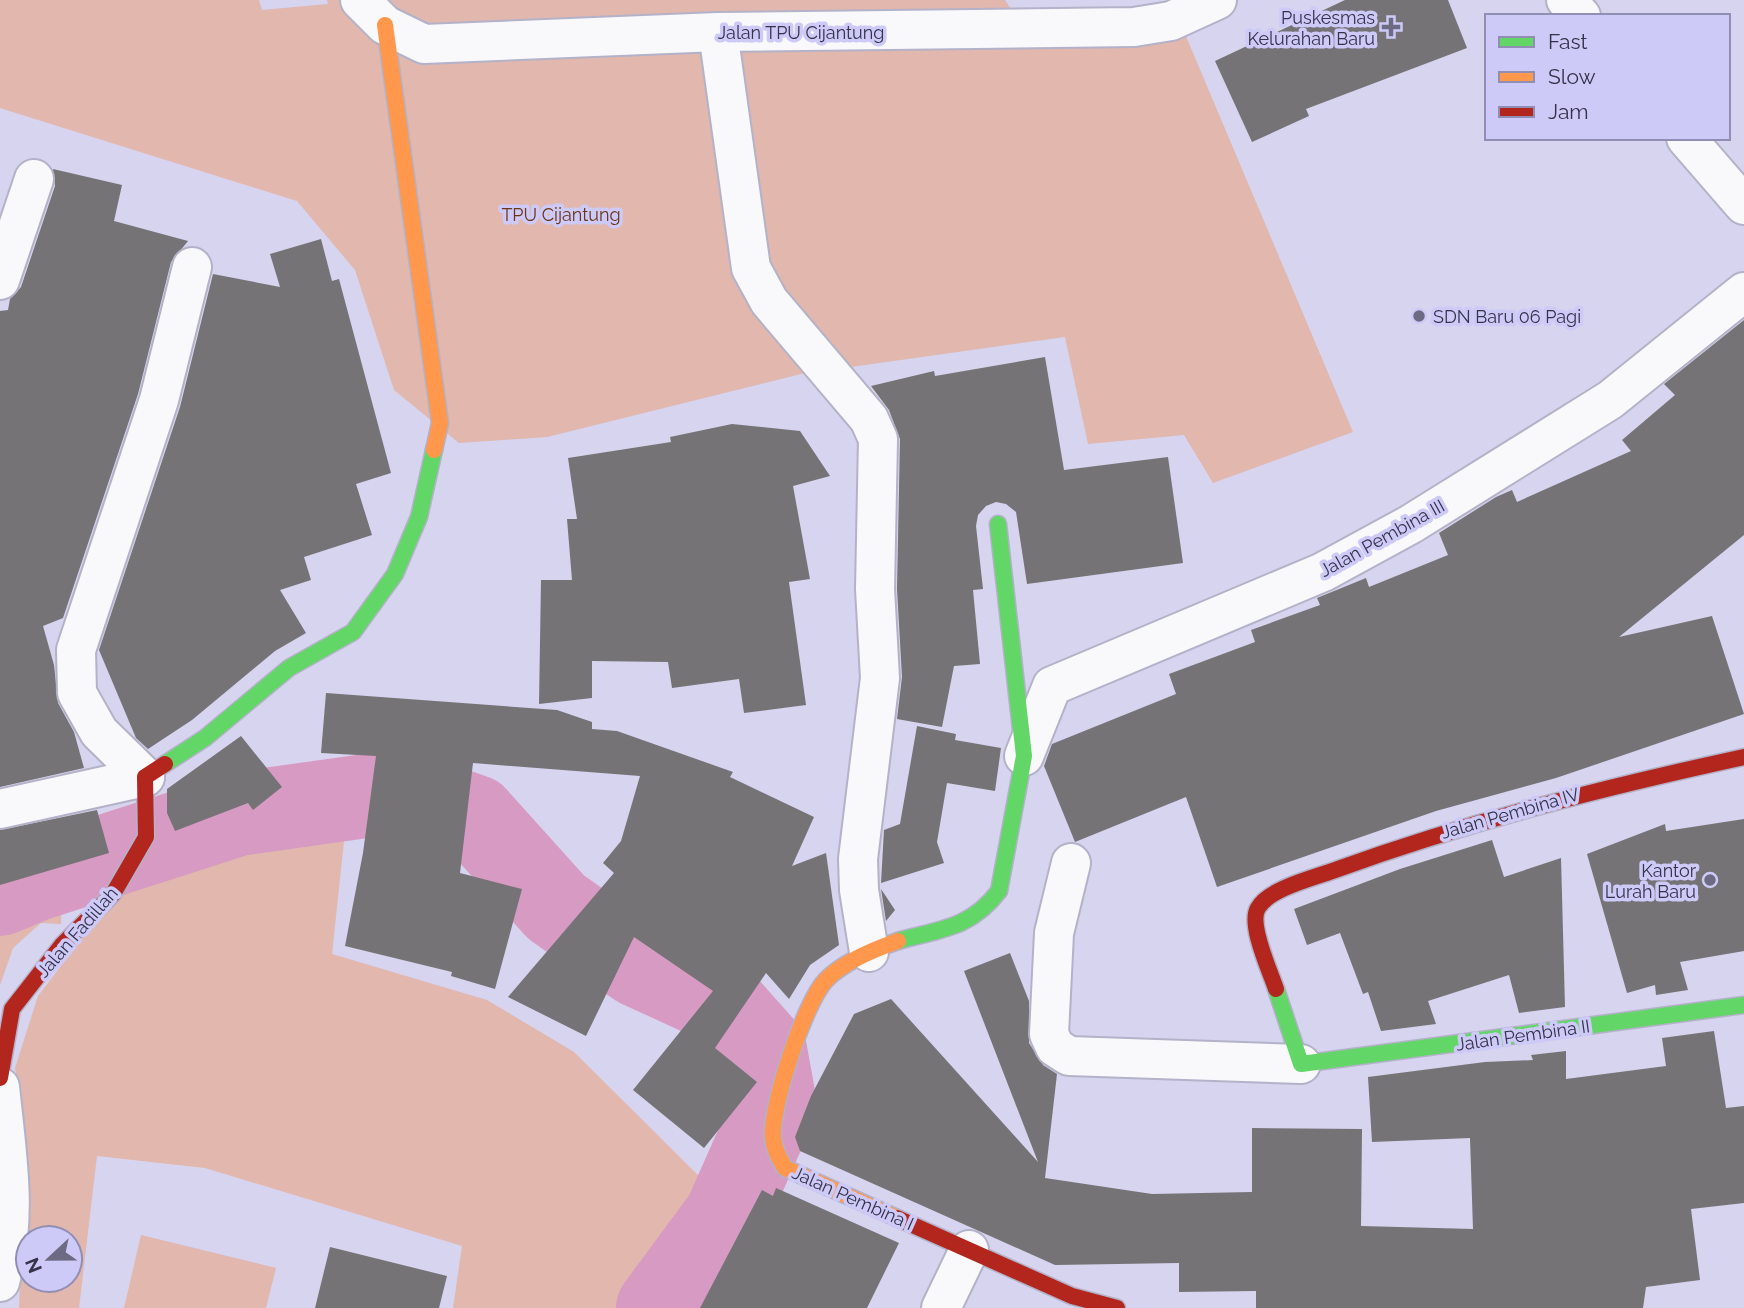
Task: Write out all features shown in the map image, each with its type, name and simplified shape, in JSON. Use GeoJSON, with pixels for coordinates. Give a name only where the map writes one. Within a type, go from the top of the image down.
{"type":"FeatureCollection","features":[{"type":"Feature","properties":{"kind":"street","name":"Jalan TPU Cijantung"},"geometry":{"type":"LineString","coordinates":[[372,13],[424,44],[718,32],[1133,27],[1171,21],[1217,0]]}},
{"type":"Feature","properties":{"kind":"street"},"geometry":{"type":"LineString","coordinates":[[1566,0],[1579,14]]}},
{"type":"Feature","properties":{"kind":"street"},"geometry":{"type":"LineString","coordinates":[[0,809],[145,777],[205,738],[289,668],[353,632],[395,574],[419,517],[440,424],[372,13]]}},
{"type":"Feature","properties":{"kind":"street"},"geometry":{"type":"LineString","coordinates":[[718,32],[751,268],[769,301],[869,419],[878,439],[875,589],[880,678],[858,859],[859,890],[869,952]]}},
{"type":"Feature","properties":{"kind":"street"},"geometry":{"type":"LineString","coordinates":[[1688,140],[1744,205]]}},
{"type":"Feature","properties":{"kind":"street"},"geometry":{"type":"LineString","coordinates":[[0,281],[34,179]]}},
{"type":"Feature","properties":{"kind":"street"},"geometry":{"type":"LineString","coordinates":[[145,777],[99,732],[77,693],[76,650],[159,400],[192,267]]}},
{"type":"Feature","properties":{"kind":"street","name":"Jalan Pembina III"},"geometry":{"type":"LineString","coordinates":[[1024,756],[1052,686],[1323,572],[1411,524],[1610,400],[1744,292]]}},
{"type":"Feature","properties":{"kind":"street","name":"Jalan Pembina I"},"geometry":{"type":"LineString","coordinates":[[998,524],[1024,756],[999,891],[988,908],[955,928],[897,941],[869,952],[826,979],[794,1045],[775,1111],[774,1153],[785,1168],[1072,1296],[1118,1308]]}},
{"type":"Feature","properties":{"kind":"street","name":"Jalan Pembina IV"},"geometry":{"type":"LineString","coordinates":[[1301,1064],[1254,922],[1262,903],[1282,891],[1403,844],[1497,814],[1744,757]]}},
{"type":"Feature","properties":{"kind":"street","name":"Jalan Fadillah"},"geometry":{"type":"LineString","coordinates":[[0,1078],[12,1009],[62,945],[113,894],[146,837],[145,777]]}},
{"type":"Feature","properties":{"kind":"street","name":"Jalan Pembina II"},"geometry":{"type":"LineString","coordinates":[[1071,863],[1054,933],[1049,1034],[1055,1047],[1069,1056],[1301,1064],[1744,1005]]}},
{"type":"Feature","properties":{"kind":"street"},"geometry":{"type":"LineString","coordinates":[[0,1087],[12,1192],[10,1246],[0,1282]]}},
{"type":"Feature","properties":{"kind":"street"},"geometry":{"type":"LineString","coordinates":[[941,1308],[969,1250]]}},
{"type":"Feature","properties":{"kind":"green space","name":"TPU Cijantung"},"geometry":{"type":"Polygon","coordinates":[[[0,0],[259,0],[262,10],[328,4],[327,0],[1005,0],[1036,46],[1185,34],[1353,432],[1213,483],[1184,435],[1088,444],[1065,337],[801,374],[547,437],[459,443],[394,390],[355,270],[297,201],[0,108],[0,0]]]}},
{"type":"Feature","properties":{"kind":"green space"},"geometry":{"type":"Polygon","coordinates":[[[347,813],[332,954],[487,1000],[574,1052],[716,1193],[633,1308],[453,1308],[462,1246],[205,1168],[97,1156],[84,1266],[84,1224],[22,1224],[25,1143],[15,1068],[38,996],[142,860],[231,829],[347,813]]]}},
{"type":"Feature","properties":{"kind":"green space"},"geometry":{"type":"Polygon","coordinates":[[[62,882],[61,924],[41,923],[13,948],[0,985],[0,914],[62,882]]]}},
{"type":"Feature","properties":{"kind":"green space"},"geometry":{"type":"Polygon","coordinates":[[[141,1235],[276,1268],[266,1308],[124,1308],[141,1235]]]}},
{"type":"Feature","properties":{"kind":"green space"},"geometry":{"type":"Polygon","coordinates":[[[20,1294],[81,1294],[79,1308],[19,1308],[20,1294]]]}},
{"type":"Feature","properties":{"kind":"building"},"geometry":{"type":"Polygon","coordinates":[[[1345,0],[1448,0],[1467,48],[1306,109],[1309,116],[1252,142],[1215,61],[1345,0]]]}},
{"type":"Feature","properties":{"kind":"building"},"geometry":{"type":"Polygon","coordinates":[[[53,169],[122,185],[114,221],[188,241],[171,262],[138,394],[63,618],[43,626],[54,665],[58,703],[74,732],[84,768],[0,787],[0,311],[8,310],[10,299],[21,287],[55,186],[53,169]]]}},
{"type":"Feature","properties":{"kind":"building"},"geometry":{"type":"Polygon","coordinates":[[[321,239],[332,281],[339,279],[391,473],[356,484],[372,535],[304,557],[311,580],[280,590],[306,633],[275,651],[192,720],[148,749],[136,738],[99,650],[180,407],[213,274],[280,287],[270,254],[321,239]]]}},
{"type":"Feature","properties":{"kind":"building"},"geometry":{"type":"Polygon","coordinates":[[[1744,320],[1744,535],[1619,637],[1712,616],[1744,714],[1556,778],[1436,811],[1217,887],[1186,797],[1075,842],[1044,766],[1052,744],[1176,694],[1169,674],[1255,642],[1251,630],[1320,605],[1317,598],[1366,578],[1369,587],[1448,555],[1439,533],[1496,497],[1512,490],[1517,502],[1631,451],[1622,440],[1675,395],[1664,384],[1744,320]]]}},
{"type":"Feature","properties":{"kind":"building"},"geometry":{"type":"Polygon","coordinates":[[[1045,357],[1064,470],[1168,457],[1183,563],[1027,584],[1016,512],[1006,504],[996,502],[986,506],[978,515],[976,526],[983,589],[973,590],[980,664],[954,666],[942,727],[897,719],[902,677],[897,589],[900,439],[889,410],[871,386],[934,371],[935,376],[1045,357]]]}},
{"type":"Feature","properties":{"kind":"building"},"geometry":{"type":"Polygon","coordinates":[[[732,424],[800,431],[830,476],[793,486],[810,579],[789,582],[806,705],[744,713],[739,679],[672,688],[668,662],[592,661],[592,698],[539,704],[541,580],[572,580],[567,519],[577,519],[568,458],[671,442],[670,437],[732,424]]]}},
{"type":"Feature","properties":{"kind":"building"},"geometry":{"type":"Polygon","coordinates":[[[326,693],[557,710],[592,722],[592,729],[617,731],[733,772],[730,777],[814,817],[792,866],[826,853],[839,945],[810,965],[789,999],[766,973],[715,1048],[757,1082],[704,1148],[633,1090],[713,991],[634,937],[586,1036],[508,997],[614,873],[603,863],[621,841],[640,776],[473,763],[460,873],[522,889],[495,989],[451,976],[452,972],[345,946],[363,853],[376,756],[321,753],[326,693]]]}},
{"type":"Feature","properties":{"kind":"building"},"geometry":{"type":"Polygon","coordinates":[[[917,726],[956,734],[955,740],[1001,748],[995,791],[947,783],[937,842],[944,863],[881,883],[884,830],[900,824],[917,726]]]}},
{"type":"Feature","properties":{"kind":"building"},"geometry":{"type":"Polygon","coordinates":[[[241,736],[282,787],[253,810],[248,803],[175,831],[167,813],[167,789],[241,736]]]}},
{"type":"Feature","properties":{"kind":"building"},"geometry":{"type":"Polygon","coordinates":[[[97,810],[109,853],[0,885],[0,830],[97,810]]]}},
{"type":"Feature","properties":{"kind":"building"},"geometry":{"type":"Polygon","coordinates":[[[1744,819],[1744,951],[1680,962],[1688,990],[1656,995],[1655,985],[1627,993],[1587,854],[1665,824],[1666,831],[1744,819]]]}},
{"type":"Feature","properties":{"kind":"building"},"geometry":{"type":"Polygon","coordinates":[[[1492,840],[1504,877],[1561,858],[1565,1007],[1519,1013],[1509,975],[1428,1001],[1436,1024],[1381,1031],[1368,992],[1363,994],[1340,933],[1307,945],[1294,909],[1400,869],[1492,840]]]}},
{"type":"Feature","properties":{"kind":"building"},"geometry":{"type":"Polygon","coordinates":[[[881,889],[895,910],[886,921],[881,889]]]}},
{"type":"Feature","properties":{"kind":"building"},"geometry":{"type":"Polygon","coordinates":[[[1010,953],[1029,1001],[1029,1043],[1043,1065],[1057,1074],[1045,1178],[1152,1194],[1252,1192],[1252,1128],[1362,1129],[1361,1226],[1473,1229],[1470,1138],[1372,1142],[1368,1077],[1485,1062],[1533,1060],[1531,1055],[1566,1051],[1566,1079],[1666,1066],[1662,1038],[1714,1031],[1726,1108],[1744,1106],[1744,1203],[1691,1209],[1700,1280],[1646,1287],[1643,1308],[1256,1308],[1256,1291],[1179,1292],[1179,1263],[1055,1265],[800,1151],[795,1137],[811,1096],[854,1014],[891,999],[1038,1162],[964,971],[1010,953]]]}},
{"type":"Feature","properties":{"kind":"building"},"geometry":{"type":"Polygon","coordinates":[[[776,1188],[899,1243],[867,1308],[700,1308],[762,1190],[773,1196],[776,1188]]]}},
{"type":"Feature","properties":{"kind":"building"},"geometry":{"type":"Polygon","coordinates":[[[330,1247],[447,1276],[439,1308],[315,1308],[330,1247]]]}},
{"type":"Feature","properties":{"kind":"waterway"},"geometry":{"type":"LineString","coordinates":[[0,894],[36,879],[238,814],[401,791],[475,817],[556,907],[638,965],[725,1005],[765,1050],[773,1094],[764,1130],[726,1216],[658,1308]]}},
{"type":"Feature","properties":{"kind":"traffic: fast"},"geometry":{"type":"LineString","coordinates":[[165,764],[205,738],[289,668],[353,632],[395,574],[419,517],[434,450]]}},
{"type":"Feature","properties":{"kind":"traffic: fast"},"geometry":{"type":"LineString","coordinates":[[898,941],[953,926],[977,913],[999,891],[1024,756],[998,524]]}},
{"type":"Feature","properties":{"kind":"traffic: fast"},"geometry":{"type":"LineString","coordinates":[[1276,989],[1301,1064],[1744,1005]]}},
{"type":"Feature","properties":{"kind":"traffic: slow"},"geometry":{"type":"LineString","coordinates":[[385,25],[440,423],[434,450]]}},
{"type":"Feature","properties":{"kind":"traffic: slow"},"geometry":{"type":"LineString","coordinates":[[897,1218],[785,1168],[773,1138],[777,1104],[790,1056],[808,1009],[818,992],[826,980],[841,967],[898,941]]}},
{"type":"Feature","properties":{"kind":"traffic: jam"},"geometry":{"type":"LineString","coordinates":[[1276,989],[1258,936],[1256,915],[1264,901],[1283,889],[1489,820],[1641,780],[1744,757]]}},
{"type":"Feature","properties":{"kind":"traffic: jam"},"geometry":{"type":"LineString","coordinates":[[0,1078],[12,1009],[62,945],[113,894],[146,837],[145,777],[165,764]]}},
{"type":"Feature","properties":{"kind":"traffic: jam"},"geometry":{"type":"LineString","coordinates":[[897,1218],[1072,1296],[1117,1308]]}},
{"type":"Feature","properties":{"kind":"place","name":"Puskesmas Kelurahan Baru"},"geometry":{"type":"Point","coordinates":[1391,27]}},
{"type":"Feature","properties":{"kind":"place","name":"SDN Baru 06 Pagi"},"geometry":{"type":"Point","coordinates":[1419,316]}},
{"type":"Feature","properties":{"kind":"place","name":"Kantor Lurah Baru"},"geometry":{"type":"Point","coordinates":[1710,880]}}]}
